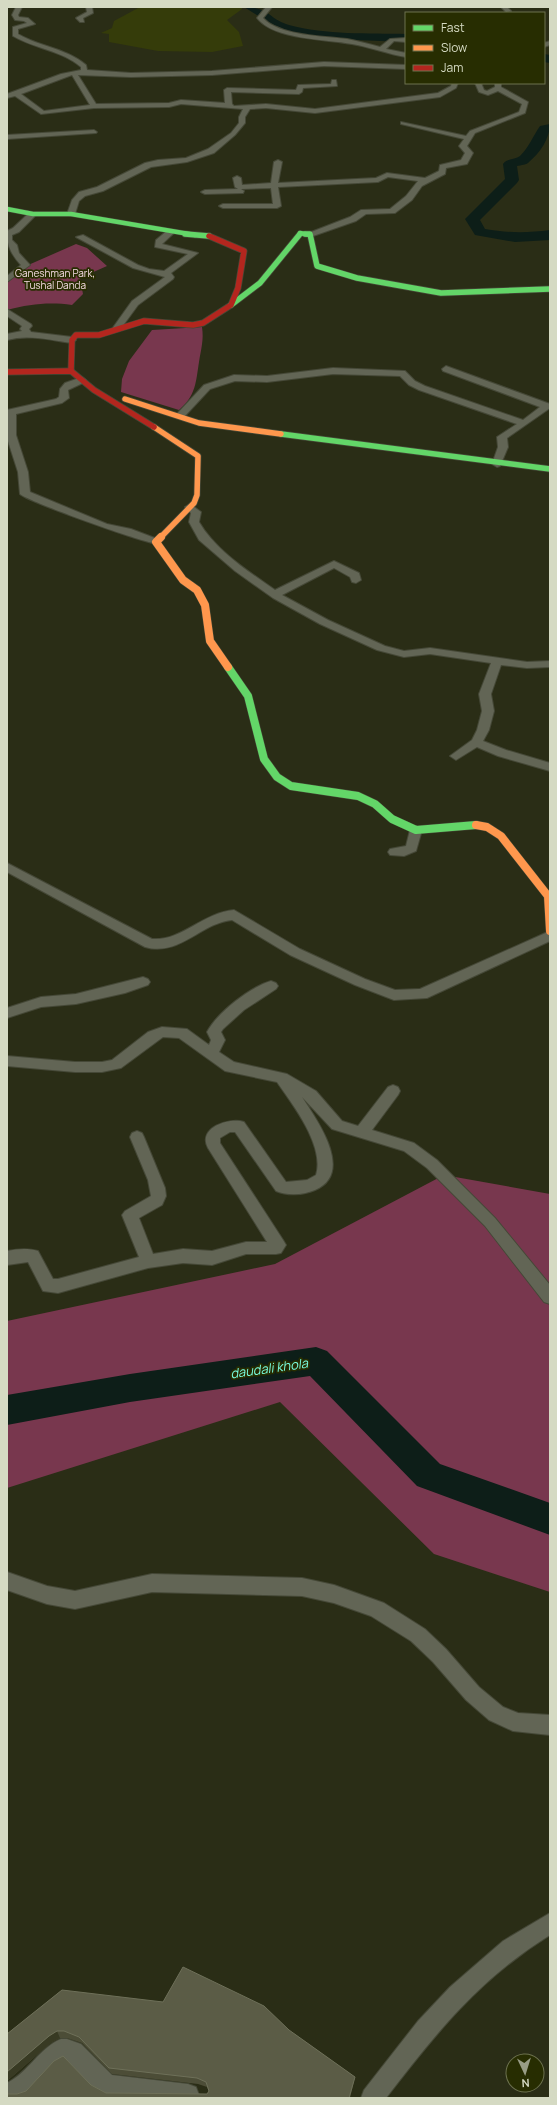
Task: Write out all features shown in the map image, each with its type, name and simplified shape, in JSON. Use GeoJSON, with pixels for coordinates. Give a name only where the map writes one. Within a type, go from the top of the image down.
{"type":"FeatureCollection","features":[{"type":"Feature","properties":{"kind":"street"},"geometry":{"type":"LineString","coordinates":[[19,7],[15,15],[17,19],[26,20],[32,24],[15,28],[15,35],[30,44],[43,46],[75,58],[84,66],[84,72]]}},
{"type":"Feature","properties":{"kind":"street"},"geometry":{"type":"LineString","coordinates":[[82,21],[79,18],[90,13],[88,7]]}},
{"type":"Feature","properties":{"kind":"street"},"geometry":{"type":"LineString","coordinates":[[269,8],[260,18],[263,24],[287,32],[347,41],[405,55]]}},
{"type":"Feature","properties":{"kind":"street"},"geometry":{"type":"LineString","coordinates":[[382,49],[387,41],[405,40]]}},
{"type":"Feature","properties":{"kind":"street"},"geometry":{"type":"LineString","coordinates":[[7,96],[16,94],[47,80],[73,73],[84,72],[131,75],[212,73],[324,64],[405,68]]}},
{"type":"Feature","properties":{"kind":"street"},"geometry":{"type":"LineString","coordinates":[[73,73],[81,80],[83,89],[91,98],[94,106]]}},
{"type":"Feature","properties":{"kind":"street"},"geometry":{"type":"LineString","coordinates":[[199,73],[201,81]]}},
{"type":"Feature","properties":{"kind":"street"},"geometry":{"type":"LineString","coordinates":[[212,73],[219,83],[228,90],[299,92]]}},
{"type":"Feature","properties":{"kind":"street"},"geometry":{"type":"LineString","coordinates":[[302,104],[299,92],[300,86],[332,86],[335,85],[334,81]]}},
{"type":"Feature","properties":{"kind":"street"},"geometry":{"type":"LineString","coordinates":[[16,94],[43,113],[51,114],[94,106],[169,105],[181,102],[229,105],[233,108],[302,104],[315,111],[440,95],[451,91],[455,84]]}},
{"type":"Feature","properties":{"kind":"street"},"geometry":{"type":"LineString","coordinates":[[71,371],[72,340],[76,335],[99,335],[144,321],[193,325],[203,323],[231,305],[260,283],[300,233],[310,234],[353,219],[364,212],[392,211],[409,198],[419,184],[438,175],[442,172],[443,168],[448,165],[464,162],[469,153],[463,146],[472,132],[482,127],[522,114],[522,108],[526,102],[498,86],[488,93],[484,92],[479,84]]}},
{"type":"Feature","properties":{"kind":"street"},"geometry":{"type":"LineString","coordinates":[[228,90],[229,105]]}},
{"type":"Feature","properties":{"kind":"street"},"geometry":{"type":"LineString","coordinates":[[71,214],[76,200],[82,194],[100,189],[148,165],[158,162],[187,160],[211,151],[233,134],[242,123],[242,117],[248,106]]}},
{"type":"Feature","properties":{"kind":"street"},"geometry":{"type":"LineString","coordinates":[[403,123],[418,128],[467,138]]}},
{"type":"Feature","properties":{"kind":"street"},"geometry":{"type":"LineString","coordinates":[[7,137],[94,132]]}},
{"type":"Feature","properties":{"kind":"street"},"geometry":{"type":"LineString","coordinates":[[223,206],[277,206],[274,185],[278,162]]}},
{"type":"Feature","properties":{"kind":"street"},"geometry":{"type":"LineString","coordinates":[[204,192],[222,190],[227,192],[240,191],[274,185],[378,180],[387,175],[425,180]]}},
{"type":"Feature","properties":{"kind":"street"},"geometry":{"type":"LineString","coordinates":[[237,178],[240,191]]}},
{"type":"Feature","properties":{"kind":"street"},"geometry":{"type":"LineString","coordinates":[[7,209],[33,214],[71,214],[171,232],[206,235],[235,245],[244,251],[238,288],[231,305]]}},
{"type":"Feature","properties":{"kind":"street"},"geometry":{"type":"LineString","coordinates":[[7,241],[8,234],[16,230],[33,214]]}},
{"type":"Feature","properties":{"kind":"street"},"geometry":{"type":"LineString","coordinates":[[80,237],[118,259],[144,271],[166,273],[194,254],[158,245],[159,242],[171,232]]}},
{"type":"Feature","properties":{"kind":"street"},"geometry":{"type":"LineString","coordinates":[[310,234],[318,266],[357,278],[441,293],[550,289]]}},
{"type":"Feature","properties":{"kind":"street"},"geometry":{"type":"LineString","coordinates":[[7,241],[18,240]]}},
{"type":"Feature","properties":{"kind":"street"},"geometry":{"type":"LineString","coordinates":[[7,241],[12,244],[15,254],[26,265],[7,280]]}},
{"type":"Feature","properties":{"kind":"street"},"geometry":{"type":"LineString","coordinates":[[116,329],[135,303],[170,277],[166,273]]}},
{"type":"Feature","properties":{"kind":"street"},"geometry":{"type":"LineString","coordinates":[[7,312],[28,326],[24,329],[28,334]]}},
{"type":"Feature","properties":{"kind":"street"},"geometry":{"type":"LineString","coordinates":[[7,337],[14,334],[28,334],[72,340]]}},
{"type":"Feature","properties":{"kind":"street"},"geometry":{"type":"LineString","coordinates":[[446,369],[547,406],[502,437],[503,447],[497,464]]}},
{"type":"Feature","properties":{"kind":"street"},"geometry":{"type":"LineString","coordinates":[[7,372],[71,371],[94,390],[138,416],[198,456],[196,485],[197,495],[194,503],[156,542]]}},
{"type":"Feature","properties":{"kind":"street"},"geometry":{"type":"LineString","coordinates":[[180,416],[207,387],[234,378],[267,379],[333,371],[402,373],[412,383],[422,388],[524,423]]}},
{"type":"Feature","properties":{"kind":"street"},"geometry":{"type":"LineString","coordinates":[[82,380],[68,385],[64,389],[64,398],[59,401],[10,413],[8,423],[11,438],[23,471],[25,494],[85,517],[104,526],[127,531],[156,542],[183,580],[197,590],[205,604],[210,641],[248,696],[264,759],[277,777],[291,786],[358,796],[375,804],[392,819],[416,830],[476,825],[487,827],[501,836],[549,896],[550,931]]}},
{"type":"Feature","properties":{"kind":"street"},"geometry":{"type":"LineString","coordinates":[[94,390],[199,423],[256,432],[395,448],[497,464],[550,469]]}},
{"type":"Feature","properties":{"kind":"street"},"geometry":{"type":"LineString","coordinates":[[190,507],[196,512],[194,522],[203,538],[239,569],[275,594],[324,622],[392,652],[404,654],[430,651],[527,666],[550,664]]}},
{"type":"Feature","properties":{"kind":"street"},"geometry":{"type":"LineString","coordinates":[[275,594],[334,564],[355,575],[356,580]]}},
{"type":"Feature","properties":{"kind":"street"},"geometry":{"type":"LineString","coordinates":[[456,756],[476,742],[483,730],[488,711],[485,694],[497,661]]}},
{"type":"Feature","properties":{"kind":"street"},"geometry":{"type":"LineString","coordinates":[[476,742],[502,753],[550,767]]}},
{"type":"Feature","properties":{"kind":"street"},"geometry":{"type":"LineString","coordinates":[[394,852],[404,852],[412,848],[416,830]]}},
{"type":"Feature","properties":{"kind":"street"},"geometry":{"type":"LineString","coordinates":[[7,866],[150,944],[163,945],[173,942],[224,914],[234,915],[295,952],[360,982],[394,995],[422,994],[550,936]]}},
{"type":"Feature","properties":{"kind":"street"},"geometry":{"type":"LineString","coordinates":[[7,1013],[41,1002],[76,999],[125,988],[143,982]]}},
{"type":"Feature","properties":{"kind":"street"},"geometry":{"type":"LineString","coordinates":[[211,1053],[218,1040],[214,1032],[216,1027],[225,1017],[271,986]]}},
{"type":"Feature","properties":{"kind":"street"},"geometry":{"type":"LineString","coordinates":[[7,1061],[75,1067],[102,1067],[116,1064],[153,1036],[162,1032],[172,1031],[182,1033],[230,1067],[282,1078],[311,1095],[337,1125],[362,1134],[409,1147],[432,1164],[490,1222],[550,1297]]}},
{"type":"Feature","properties":{"kind":"street"},"geometry":{"type":"LineString","coordinates":[[7,1258],[22,1255],[33,1256],[42,1271],[45,1282],[49,1286],[58,1286],[148,1261],[183,1256],[212,1258],[246,1248],[276,1248],[278,1245],[213,1144],[213,1136],[222,1128],[230,1125],[239,1126],[281,1187],[295,1190],[318,1184],[325,1176],[326,1152],[308,1116],[282,1078]]}},
{"type":"Feature","properties":{"kind":"street"},"geometry":{"type":"LineString","coordinates":[[362,1134],[393,1091]]}},
{"type":"Feature","properties":{"kind":"street"},"geometry":{"type":"LineString","coordinates":[[137,1137],[158,1183],[160,1194],[158,1201],[130,1215],[148,1261]]}},
{"type":"Feature","properties":{"kind":"street"},"geometry":{"type":"LineString","coordinates":[[7,1581],[47,1595],[75,1600],[152,1583],[302,1587],[325,1590],[382,1610],[419,1636],[484,1704],[508,1720],[550,1725]]}},
{"type":"Feature","properties":{"kind":"street"},"geometry":{"type":"LineString","coordinates":[[372,2098],[411,2047],[453,1997],[522,1939],[550,1923]]}},
{"type":"Feature","properties":{"kind":"street"},"geometry":{"type":"LineString","coordinates":[[7,2094],[19,2090],[36,2075],[58,2051],[67,2048],[74,2050],[102,2083],[109,2086],[198,2096]]}},
{"type":"Feature","properties":{"kind":"shaded area"},"geometry":{"type":"Polygon","coordinates":[[[140,7],[242,7],[242,9],[227,20],[239,32],[243,46],[212,52],[158,51],[109,42],[109,34],[101,33],[112,28],[114,21],[140,7]]]}},
{"type":"Feature","properties":{"kind":"green space","name":"Ganeshman Park, Tushal Danda"},"geometry":{"type":"Polygon","coordinates":[[[76,244],[87,248],[107,266],[80,278],[83,294],[72,305],[40,304],[7,310],[7,283],[26,266],[76,244]]]}},
{"type":"Feature","properties":{"kind":"green space"},"geometry":{"type":"Polygon","coordinates":[[[202,327],[202,344],[194,388],[185,405],[179,410],[121,392],[122,379],[129,361],[152,330],[202,327]]]}},
{"type":"Feature","properties":{"kind":"green space"},"geometry":{"type":"Polygon","coordinates":[[[444,1175],[550,1194],[550,1592],[434,1554],[280,1402],[7,1488],[7,1321],[275,1264],[444,1175]]]}},
{"type":"Feature","properties":{"kind":"building"},"geometry":{"type":"Polygon","coordinates":[[[183,1967],[264,2006],[289,2030],[355,2077],[349,2098],[7,2098],[7,2094],[17,2094],[26,2091],[54,2061],[63,2056],[91,2085],[106,2093],[207,2094],[209,2091],[206,2082],[197,2078],[109,2068],[79,2037],[64,2031],[57,2031],[49,2036],[7,2072],[7,2034],[62,1990],[163,2002],[183,1967]]]}},
{"type":"Feature","properties":{"kind":"waterway"},"geometry":{"type":"LineString","coordinates":[[250,7],[284,28],[329,35],[405,38]]}},
{"type":"Feature","properties":{"kind":"waterway"},"geometry":{"type":"LineString","coordinates":[[545,58],[550,59]]}},
{"type":"Feature","properties":{"kind":"waterway"},"geometry":{"type":"LineString","coordinates":[[550,128],[545,129],[539,142],[524,160],[510,164],[512,180],[472,219],[480,232],[489,234],[507,237],[550,235]]}},
{"type":"Feature","properties":{"kind":"waterway","name":"daudali khola"},"geometry":{"type":"LineString","coordinates":[[7,1410],[130,1388],[316,1361],[429,1475],[550,1519]]}},
{"type":"Feature","properties":{"kind":"traffic: fast"},"geometry":{"type":"LineString","coordinates":[[7,209],[33,214],[71,214],[171,232],[209,236]]}},
{"type":"Feature","properties":{"kind":"traffic: fast"},"geometry":{"type":"LineString","coordinates":[[231,305],[260,283],[300,233],[310,234],[317,266],[357,278],[441,293],[550,289]]}},
{"type":"Feature","properties":{"kind":"traffic: fast"},"geometry":{"type":"LineString","coordinates":[[281,434],[483,462],[550,469]]}},
{"type":"Feature","properties":{"kind":"traffic: fast"},"geometry":{"type":"LineString","coordinates":[[228,667],[248,696],[264,759],[277,777],[291,786],[358,796],[375,804],[392,819],[416,830],[476,825]]}},
{"type":"Feature","properties":{"kind":"traffic: slow"},"geometry":{"type":"LineString","coordinates":[[125,399],[199,423],[281,434]]}},
{"type":"Feature","properties":{"kind":"traffic: slow"},"geometry":{"type":"LineString","coordinates":[[154,427],[198,456],[197,495],[194,503],[156,542],[183,580],[197,590],[205,605],[210,641],[228,667]]}},
{"type":"Feature","properties":{"kind":"traffic: slow"},"geometry":{"type":"LineString","coordinates":[[476,825],[487,827],[501,836],[548,896],[550,931]]}},
{"type":"Feature","properties":{"kind":"traffic: jam"},"geometry":{"type":"LineString","coordinates":[[71,371],[72,340],[76,335],[99,335],[144,321],[193,325],[203,323],[231,305],[238,288],[244,251],[209,236]]}},
{"type":"Feature","properties":{"kind":"traffic: jam"},"geometry":{"type":"LineString","coordinates":[[7,372],[71,371],[94,390],[154,427]]}}]}
